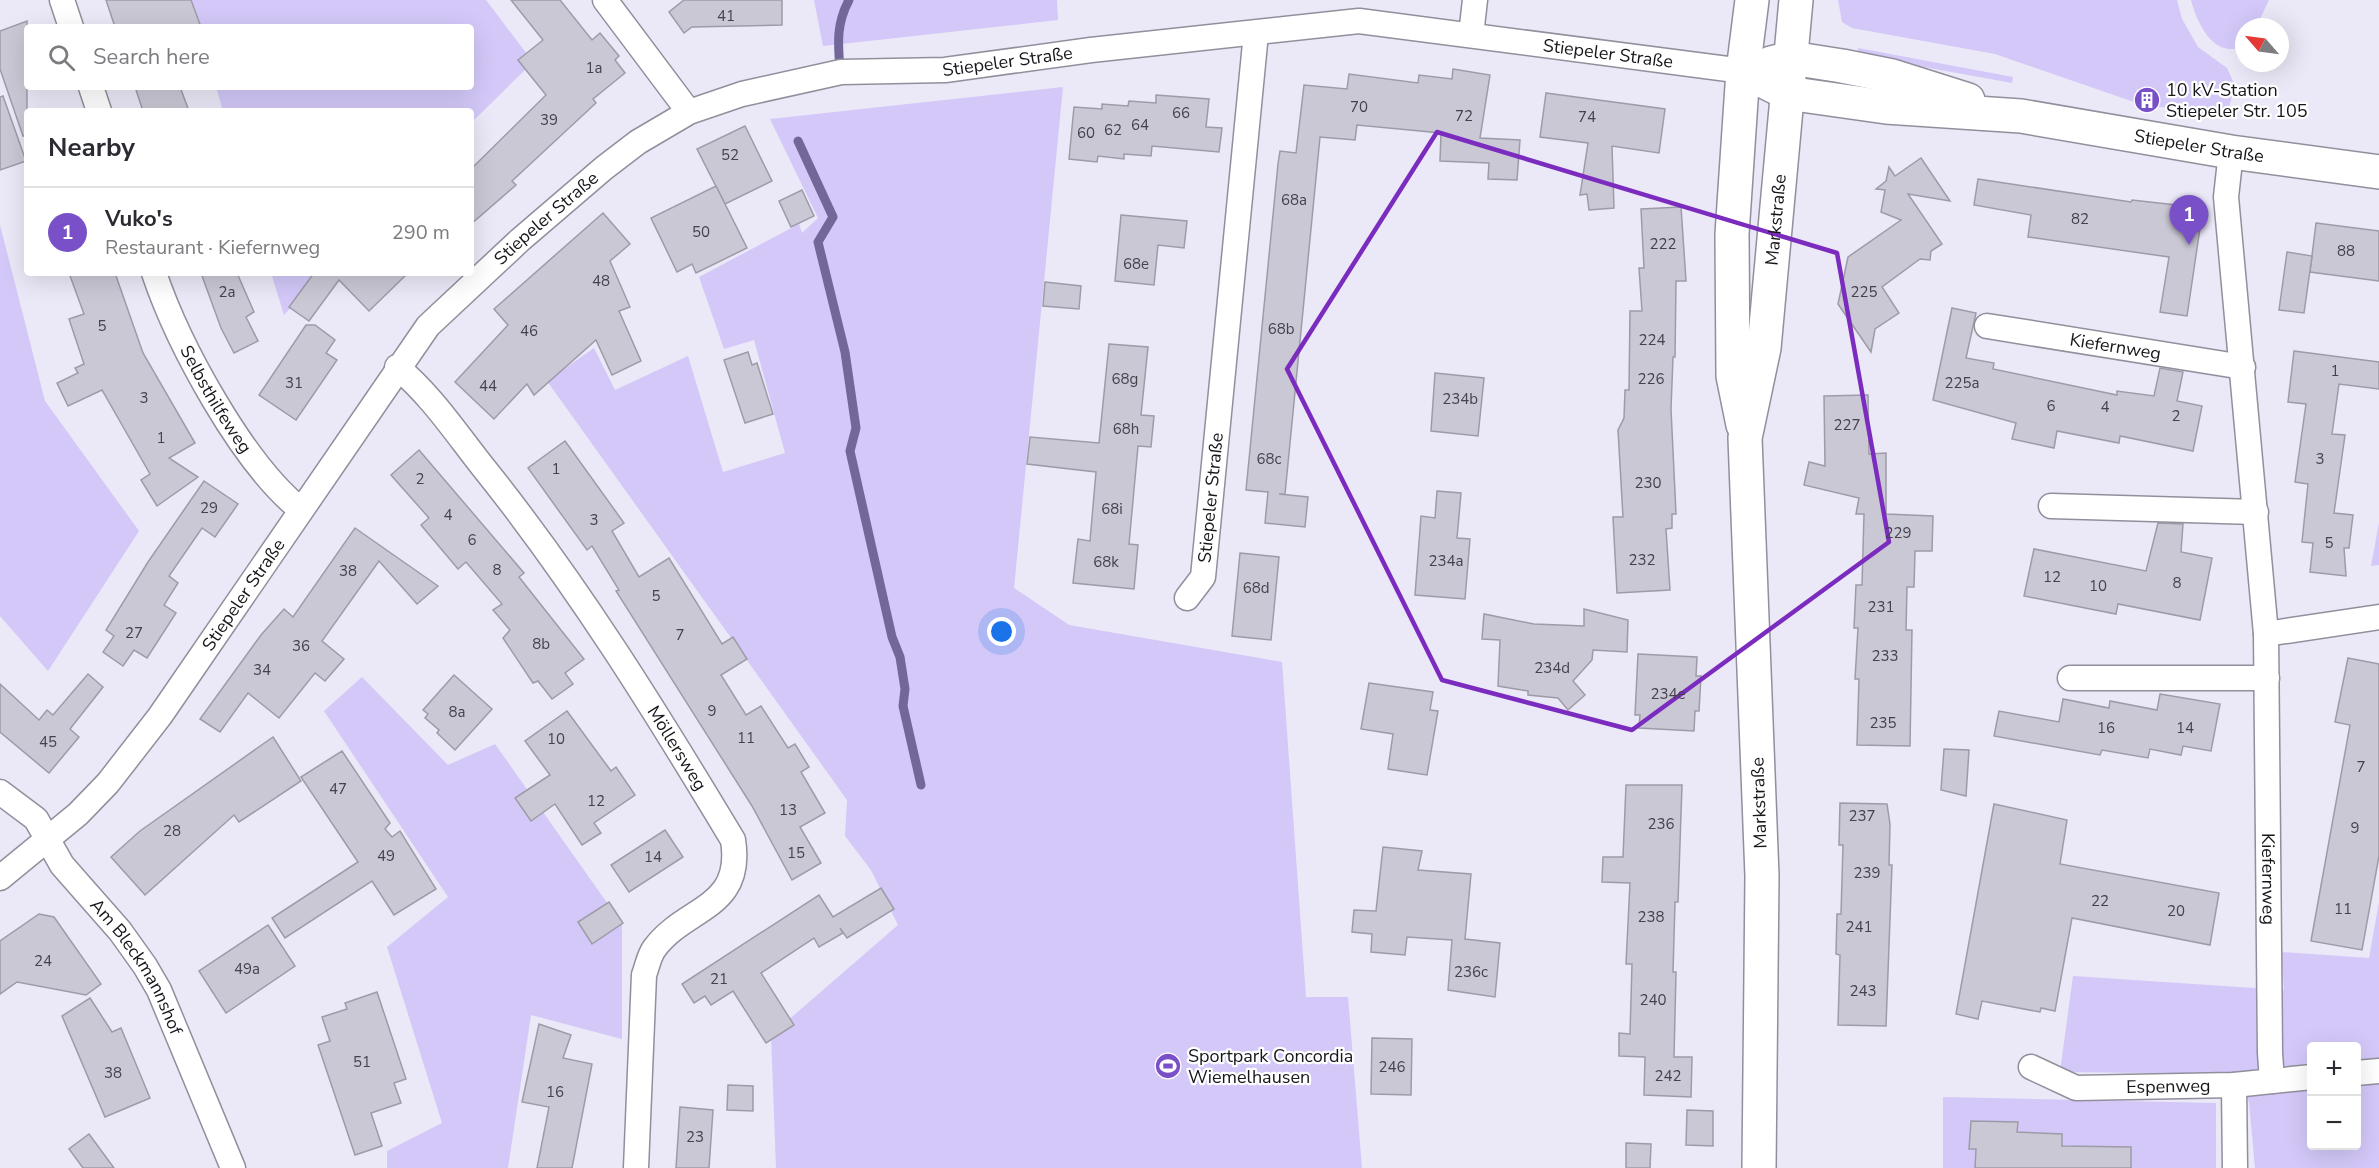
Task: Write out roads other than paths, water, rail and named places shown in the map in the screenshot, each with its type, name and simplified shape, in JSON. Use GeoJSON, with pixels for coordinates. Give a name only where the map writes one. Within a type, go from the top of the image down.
{"type":"FeatureCollection","features":[{"type":"Feature","properties":{"kind":"main road","name":"Markstraße"},"geometry":{"type":"LineString","coordinates":[[1752,0],[1743,71],[1732,234],[1733,376],[1745,438],[1762,876],[1759,1168]]}},
{"type":"Feature","properties":{"kind":"main road","name":"Markstraße"},"geometry":{"type":"LineString","coordinates":[[1745,438],[1764,348],[1796,0]]}},
{"type":"Feature","properties":{"kind":"main road","name":"Stiepeler Straße"},"geometry":{"type":"LineString","coordinates":[[1743,71],[1791,58],[1892,76],[2021,116]]}},
{"type":"Feature","properties":{"kind":"main road","name":"Stiepeler Straße"},"geometry":{"type":"LineString","coordinates":[[1743,71],[1787,93],[1887,107],[2021,116],[2231,152],[2379,172]]}},
{"type":"Feature","properties":{"kind":"street"},"geometry":{"type":"LineString","coordinates":[[62,0],[70,24]]}},
{"type":"Feature","properties":{"kind":"street"},"geometry":{"type":"LineString","coordinates":[[605,0],[689,112]]}},
{"type":"Feature","properties":{"kind":"street"},"geometry":{"type":"LineString","coordinates":[[1471,34],[1475,0]]}},
{"type":"Feature","properties":{"kind":"street","name":"Stiepeler Straße"},"geometry":{"type":"LineString","coordinates":[[0,878],[48,841],[108,783],[160,716],[397,367],[428,326],[520,240],[629,148],[689,112],[742,94],[840,72],[945,70],[1091,50],[1359,21],[1743,71]]}},
{"type":"Feature","properties":{"kind":"street","name":"Stiepeler Straße"},"geometry":{"type":"LineString","coordinates":[[1187,598],[1203,577],[1257,33]]}},
{"type":"Feature","properties":{"kind":"street"},"geometry":{"type":"LineString","coordinates":[[92,90],[98,108]]}},
{"type":"Feature","properties":{"kind":"street","name":"Kiefernweg"},"geometry":{"type":"LineString","coordinates":[[2231,152],[2226,197],[2266,634],[2272,1081]]}},
{"type":"Feature","properties":{"kind":"street","name":"Selbsthilfeweg"},"geometry":{"type":"LineString","coordinates":[[155,276],[196,369],[242,441],[283,495],[301,510]]}},
{"type":"Feature","properties":{"kind":"street","name":"Kiefernweg"},"geometry":{"type":"LineString","coordinates":[[1987,326],[2243,367]]}},
{"type":"Feature","properties":{"kind":"street","name":"Möllersweg"},"geometry":{"type":"LineString","coordinates":[[397,367],[415,382],[493,479],[580,597],[733,840],[736,862],[726,889],[710,906],[669,932],[652,951],[647,967],[636,1168]]}},
{"type":"Feature","properties":{"kind":"street"},"geometry":{"type":"LineString","coordinates":[[2051,506],[2256,512]]}},
{"type":"Feature","properties":{"kind":"street"},"geometry":{"type":"LineString","coordinates":[[2266,634],[2379,617]]}},
{"type":"Feature","properties":{"kind":"street"},"geometry":{"type":"LineString","coordinates":[[2070,678],[2267,678]]}},
{"type":"Feature","properties":{"kind":"street","name":"Am Bleckmannshof"},"geometry":{"type":"LineString","coordinates":[[0,792],[36,819],[62,865],[120,931],[145,966],[159,990],[233,1168]]}},
{"type":"Feature","properties":{"kind":"street","name":"Espenweg"},"geometry":{"type":"LineString","coordinates":[[2031,1067],[2076,1088],[2234,1084],[2307,1078]]}},
{"type":"Feature","properties":{"kind":"street"},"geometry":{"type":"LineString","coordinates":[[2361,1073],[2379,1071]]}},
{"type":"Feature","properties":{"kind":"street"},"geometry":{"type":"LineString","coordinates":[[2234,1084],[2235,1168]]}},
{"type":"Feature","properties":{"kind":"waterway"},"geometry":{"type":"LineString","coordinates":[[840,70],[840,26],[849,0]]}},
{"type":"Feature","properties":{"kind":"waterway"},"geometry":{"type":"LineString","coordinates":[[798,141],[833,217],[818,242],[845,352],[856,428],[850,451],[892,637],[900,657],[905,689],[903,706],[921,785]]}},
{"type":"Feature","properties":{"kind":"place","name":"10 kV-Station Stiepeler Str. 105"},"geometry":{"type":"Point","coordinates":[2147,100]}},
{"type":"Feature","properties":{"kind":"place","name":"Vuko's"},"geometry":{"type":"Point","coordinates":[2189,245]}},
{"type":"Feature","properties":{"kind":"place","name":"Sportpark Concordia Wiemelhausen"},"geometry":{"type":"Point","coordinates":[1168,1066]}}]}
